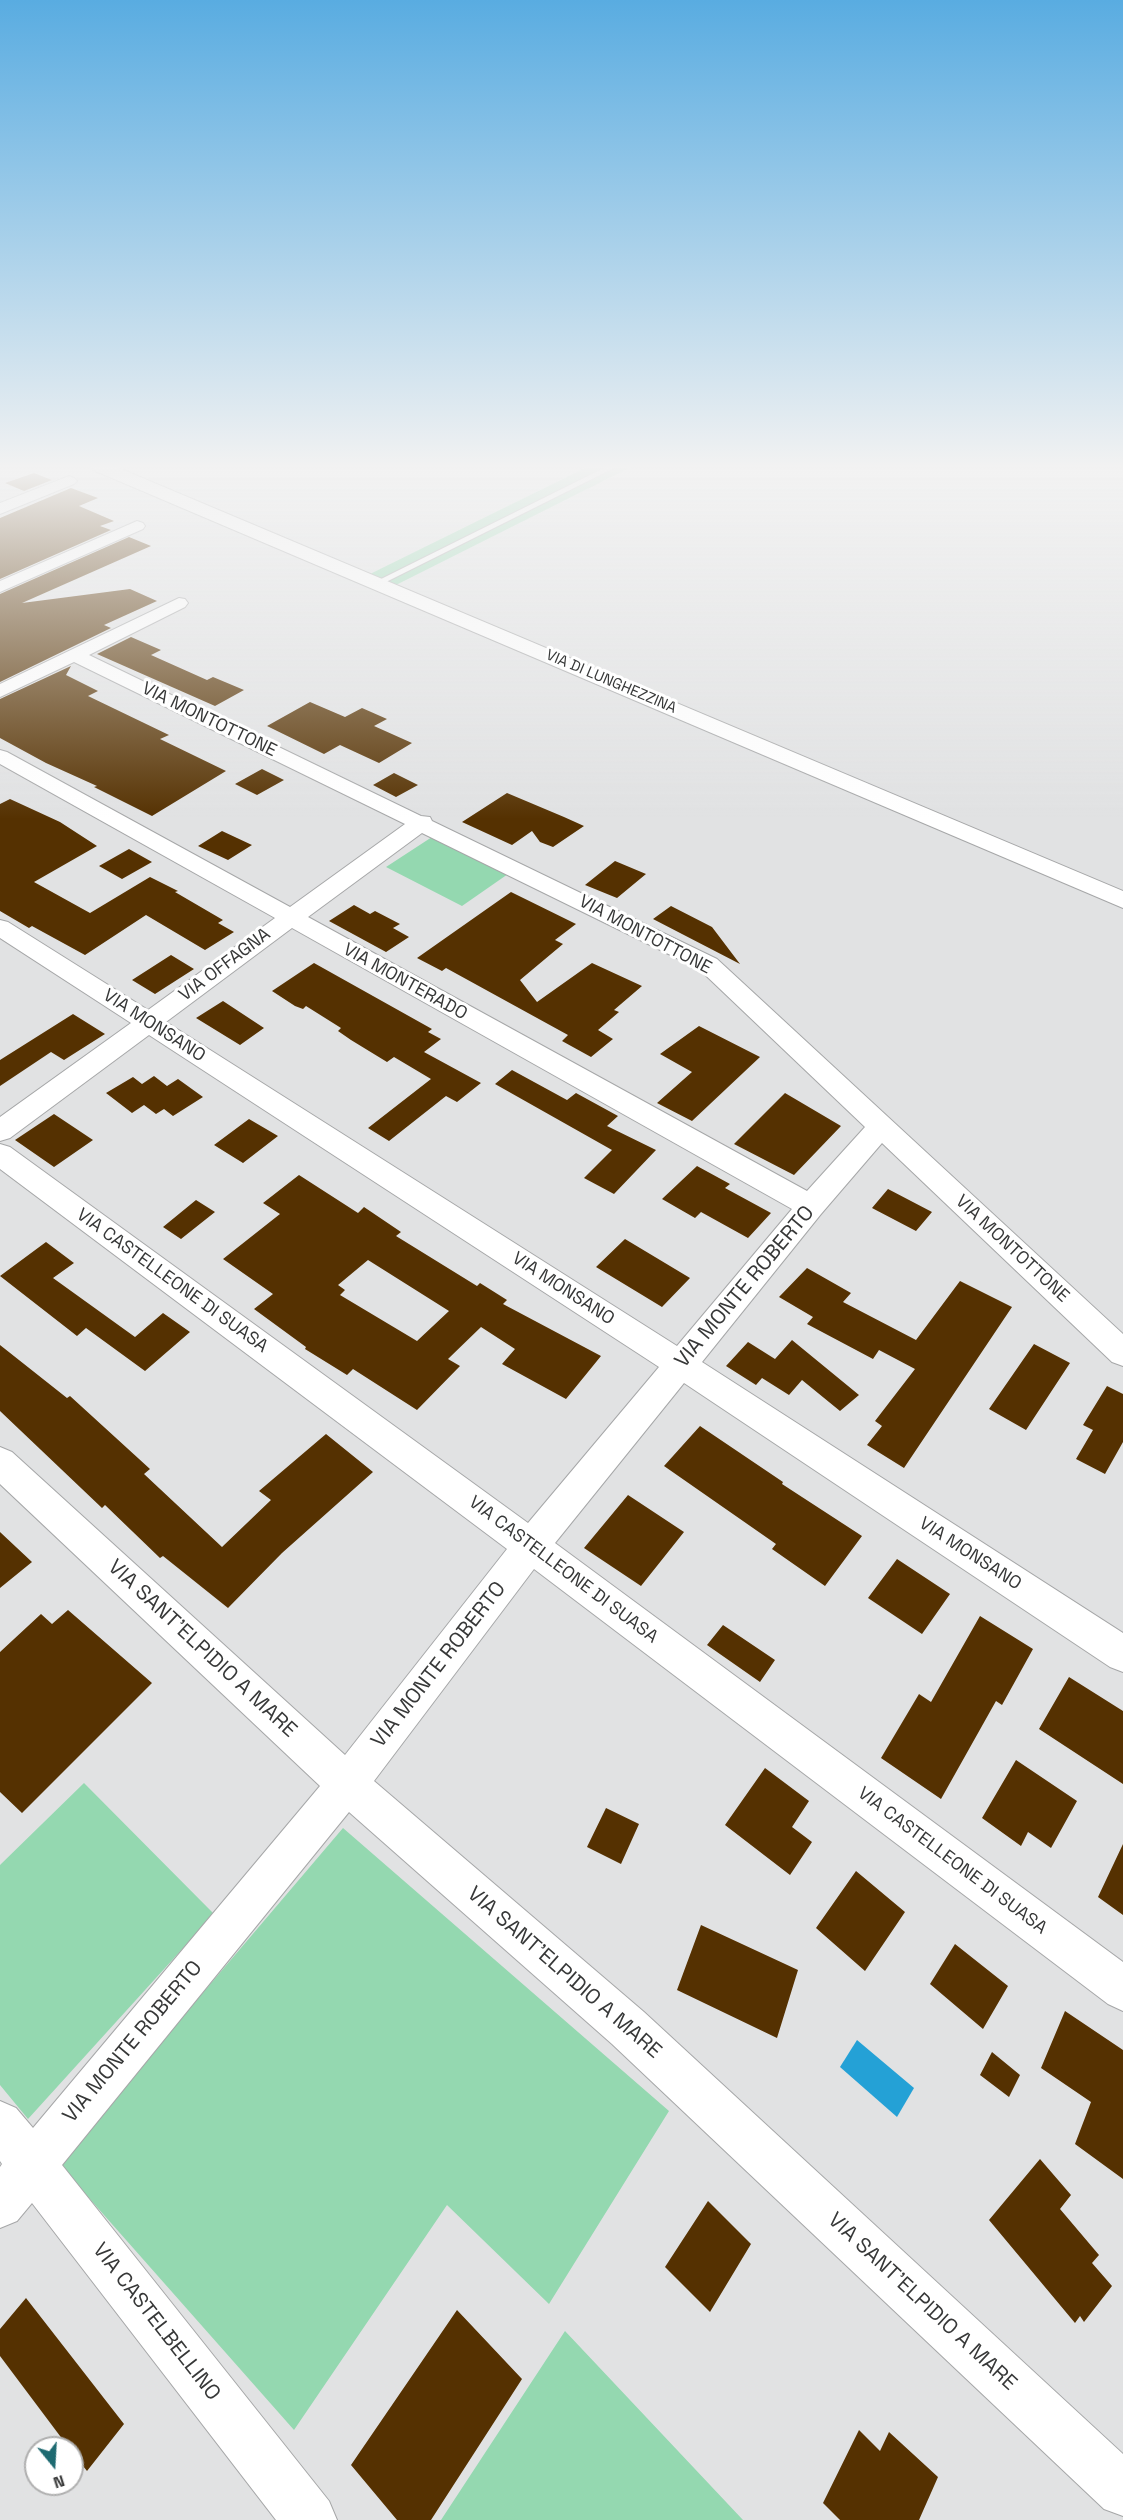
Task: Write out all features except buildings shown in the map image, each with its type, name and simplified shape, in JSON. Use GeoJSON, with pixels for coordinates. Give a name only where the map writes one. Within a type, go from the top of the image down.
{"type":"FeatureCollection","features":[{"type":"Feature","properties":{"kind":"street","name":"VIA DI LUNGHEZZINA"},"geometry":{"type":"LineString","coordinates":[[378,584],[1123,900]]}},
{"type":"Feature","properties":{"kind":"street"},"geometry":{"type":"LineString","coordinates":[[0,691],[179,603]]}},
{"type":"Feature","properties":{"kind":"street","name":"VIA MONTOTTONE"},"geometry":{"type":"LineString","coordinates":[[73,654],[422,822],[705,962],[1123,1353]]}},
{"type":"Feature","properties":{"kind":"street","name":"VIA MONTERADO"},"geometry":{"type":"LineString","coordinates":[[0,756],[811,1206]]}},
{"type":"Feature","properties":{"kind":"street","name":"VIA OFFAGNA"},"geometry":{"type":"LineString","coordinates":[[0,1131],[422,822]]}},
{"type":"Feature","properties":{"kind":"street","name":"VIA MONSANO"},"geometry":{"type":"LineString","coordinates":[[0,927],[680,1364],[1123,1654]]}},
{"type":"Feature","properties":{"kind":"street","name":"VIA MONTE ROBERTO"},"geometry":{"type":"LineString","coordinates":[[0,2204],[346,1784],[531,1546],[811,1206],[880,1127]]}},
{"type":"Feature","properties":{"kind":"street","name":"VIA CASTELLEONE DI SUASA"},"geometry":{"type":"LineString","coordinates":[[0,1154],[531,1546],[1123,1989]]}},
{"type":"Feature","properties":{"kind":"street","name":"VIA SANT'ELPIDIO A MARE"},"geometry":{"type":"LineString","coordinates":[[0,1462],[346,1784],[628,2028],[1123,2490]]}},
{"type":"Feature","properties":{"kind":"street","name":"VIA CASTELBELLINO"},"geometry":{"type":"LineString","coordinates":[[0,2124],[310,2520]]}},
{"type":"Feature","properties":{"kind":"green space"},"geometry":{"type":"Polygon","coordinates":[[[432,837],[508,874],[462,906],[386,867],[432,837]]]}},
{"type":"Feature","properties":{"kind":"green space"},"geometry":{"type":"Polygon","coordinates":[[[84,1783],[214,1914],[28,2119],[0,2085],[0,1865],[84,1783]]]}},
{"type":"Feature","properties":{"kind":"green space"},"geometry":{"type":"Polygon","coordinates":[[[343,1828],[669,2111],[549,2304],[447,2205],[294,2430],[58,2163],[343,1828]]]}},
{"type":"Feature","properties":{"kind":"green space"},"geometry":{"type":"Polygon","coordinates":[[[565,2331],[743,2520],[441,2520],[565,2331]]]}},
{"type":"Feature","properties":{"kind":"water"},"geometry":{"type":"Polygon","coordinates":[[[857,2040],[914,2088],[897,2117],[840,2067],[857,2040]]]}}]}
